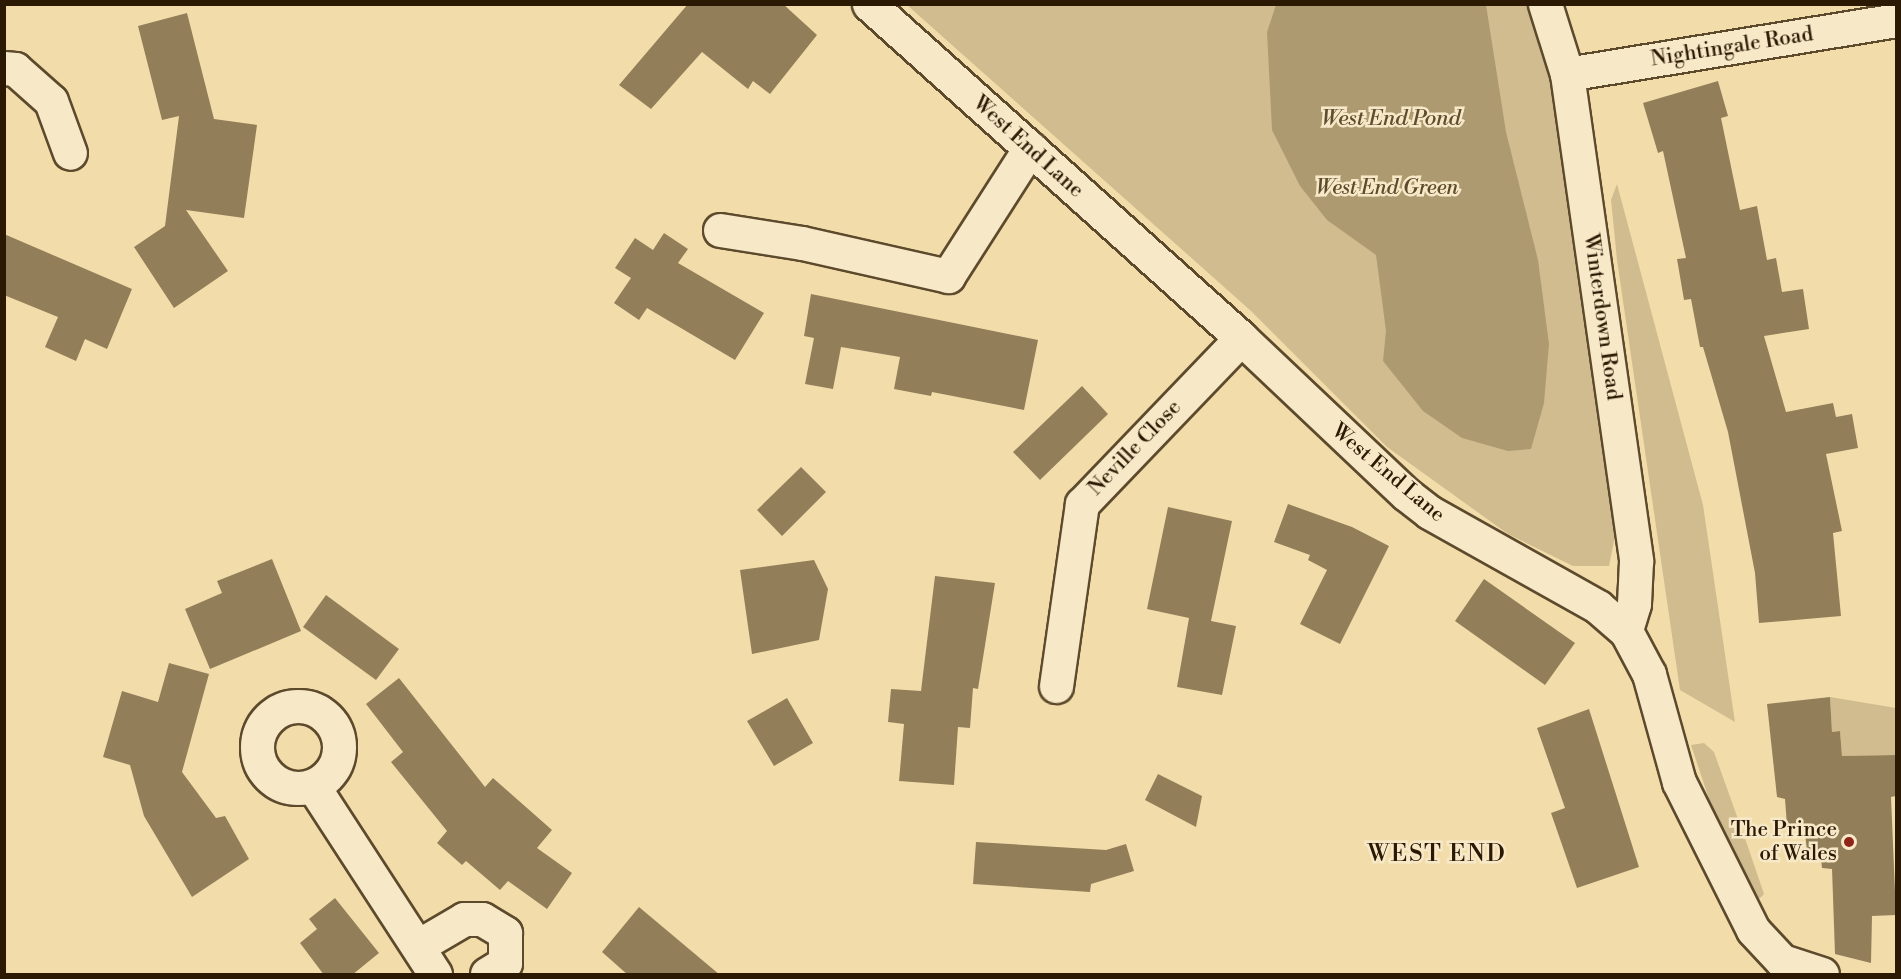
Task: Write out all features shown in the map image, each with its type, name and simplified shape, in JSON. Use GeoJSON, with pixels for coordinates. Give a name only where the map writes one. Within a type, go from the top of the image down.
{"type":"FeatureCollection","features":[{"type":"Feature","properties":{"kind":"street","name":"West End Lane"},"geometry":{"type":"LineString","coordinates":[[869,4],[1241,338],[1353,447],[1429,512],[1598,607],[1626,631],[1649,674],[1679,782],[1701,832],[1774,968],[1822,975]]}},
{"type":"Feature","properties":{"kind":"street","name":"Winterdown Road"},"geometry":{"type":"LineString","coordinates":[[1545,4],[1567,74],[1636,561],[1634,604],[1626,631]]}},
{"type":"Feature","properties":{"kind":"street","name":"Nightingale Road"},"geometry":{"type":"LineString","coordinates":[[1567,74],[1896,20]]}},
{"type":"Feature","properties":{"kind":"street"},"geometry":{"type":"LineString","coordinates":[[4,68],[15,69],[51,101],[70,153]]}},
{"type":"Feature","properties":{"kind":"street"},"geometry":{"type":"LineString","coordinates":[[720,230],[802,243],[948,276],[1030,148]]}},
{"type":"Feature","properties":{"kind":"street","name":"Neville Close"},"geometry":{"type":"LineString","coordinates":[[1056,686],[1082,504],[1241,338]]}},
{"type":"Feature","properties":{"kind":"street"},"geometry":{"type":"LineString","coordinates":[[314,786],[435,975]]}},
{"type":"Feature","properties":{"kind":"street"},"geometry":{"type":"LineString","coordinates":[[418,946],[464,919],[482,919],[505,933],[505,963],[487,975]]}},
{"type":"Feature","properties":{"kind":"green space","name":"West End Green"},"geometry":{"type":"Polygon","coordinates":[[[907,5],[1530,5],[1558,71],[1616,531],[1609,566],[1573,566],[1508,534],[1387,447],[1251,311],[907,5]]]}},
{"type":"Feature","properties":{"kind":"green space"},"geometry":{"type":"Polygon","coordinates":[[[1617,184],[1703,505],[1735,722],[1680,690],[1617,260],[1611,200],[1617,184]]]}},
{"type":"Feature","properties":{"kind":"green space"},"geometry":{"type":"Polygon","coordinates":[[[1830,697],[1896,708],[1896,755],[1842,756],[1840,731],[1832,732],[1830,697]]]}},
{"type":"Feature","properties":{"kind":"green space"},"geometry":{"type":"Polygon","coordinates":[[[1704,743],[1714,752],[1748,847],[1764,894],[1758,900],[1723,841],[1691,745],[1704,743]]]}},
{"type":"Feature","properties":{"kind":"water","name":"West End Pond"},"geometry":{"type":"Polygon","coordinates":[[[1276,5],[1486,5],[1506,132],[1538,260],[1549,344],[1544,403],[1531,449],[1508,451],[1462,438],[1423,411],[1383,361],[1386,331],[1376,255],[1327,220],[1300,186],[1272,130],[1267,32],[1276,5]]]}},
{"type":"Feature","properties":{"kind":"building"},"geometry":{"type":"Polygon","coordinates":[[[688,4],[783,4],[817,35],[770,94],[753,81],[748,89],[702,52],[651,109],[619,85],[688,4]]]}},
{"type":"Feature","properties":{"kind":"building"},"geometry":{"type":"Polygon","coordinates":[[[187,13],[214,119],[257,125],[244,218],[186,210],[228,271],[174,308],[134,247],[165,226],[179,116],[162,120],[138,26],[187,13]]]}},
{"type":"Feature","properties":{"kind":"building"},"geometry":{"type":"Polygon","coordinates":[[[1718,81],[1728,116],[1721,118],[1740,210],[1757,206],[1767,260],[1776,258],[1782,292],[1803,289],[1809,329],[1764,336],[1786,412],[1833,403],[1836,417],[1852,414],[1858,448],[1826,454],[1842,531],[1833,533],[1841,616],[1759,623],[1755,573],[1728,432],[1703,347],[1700,347],[1691,299],[1684,300],[1677,259],[1686,258],[1663,151],[1658,153],[1643,103],[1718,81]]]}},
{"type":"Feature","properties":{"kind":"building"},"geometry":{"type":"Polygon","coordinates":[[[664,233],[688,249],[678,263],[764,313],[735,360],[647,308],[639,320],[614,303],[631,278],[615,268],[635,238],[653,250],[664,233]]]}},
{"type":"Feature","properties":{"kind":"building"},"geometry":{"type":"Polygon","coordinates":[[[4,234],[132,289],[107,349],[85,339],[76,361],[45,347],[58,317],[4,295],[4,234]]]}},
{"type":"Feature","properties":{"kind":"building"},"geometry":{"type":"Polygon","coordinates":[[[811,294],[1038,340],[1024,410],[932,392],[931,396],[894,389],[900,357],[841,347],[833,389],[805,384],[814,338],[804,336],[811,294]]]}},
{"type":"Feature","properties":{"kind":"building"},"geometry":{"type":"Polygon","coordinates":[[[1082,386],[1108,414],[1040,480],[1013,452],[1082,386]]]}},
{"type":"Feature","properties":{"kind":"building"},"geometry":{"type":"Polygon","coordinates":[[[801,467],[826,492],[782,536],[757,510],[801,467]]]}},
{"type":"Feature","properties":{"kind":"building"},"geometry":{"type":"Polygon","coordinates":[[[1288,504],[1352,527],[1389,546],[1340,644],[1300,624],[1327,570],[1308,560],[1310,555],[1274,542],[1288,504]]]}},
{"type":"Feature","properties":{"kind":"building"},"geometry":{"type":"Polygon","coordinates":[[[1168,507],[1232,521],[1211,621],[1236,626],[1222,695],[1177,687],[1189,618],[1147,609],[1168,507]]]}},
{"type":"Feature","properties":{"kind":"building"},"geometry":{"type":"Polygon","coordinates":[[[272,559],[301,631],[210,669],[185,609],[222,593],[217,581],[272,559]]]}},
{"type":"Feature","properties":{"kind":"building"},"geometry":{"type":"Polygon","coordinates":[[[814,560],[828,589],[819,640],[752,654],[740,570],[814,560]]]}},
{"type":"Feature","properties":{"kind":"building"},"geometry":{"type":"Polygon","coordinates":[[[935,576],[995,583],[978,689],[973,688],[970,728],[958,727],[954,785],[899,781],[904,724],[888,722],[891,689],[921,691],[935,576]]]}},
{"type":"Feature","properties":{"kind":"building"},"geometry":{"type":"Polygon","coordinates":[[[1484,579],[1575,643],[1545,685],[1455,621],[1484,579]]]}},
{"type":"Feature","properties":{"kind":"building"},"geometry":{"type":"Polygon","coordinates":[[[326,595],[399,649],[376,680],[303,627],[326,595]]]}},
{"type":"Feature","properties":{"kind":"building"},"geometry":{"type":"Polygon","coordinates":[[[169,663],[209,674],[182,772],[216,818],[225,816],[249,859],[192,897],[144,816],[130,765],[103,757],[122,691],[158,702],[169,663]]]}},
{"type":"Feature","properties":{"kind":"building"},"geometry":{"type":"Polygon","coordinates":[[[399,678],[485,787],[493,778],[552,830],[537,848],[572,873],[547,909],[508,881],[500,890],[466,861],[462,865],[437,843],[447,831],[391,762],[403,752],[366,704],[399,678]]]}},
{"type":"Feature","properties":{"kind":"building","name":"The Prince of Wales"},"geometry":{"type":"Polygon","coordinates":[[[1830,697],[1832,732],[1840,731],[1842,756],[1896,755],[1896,796],[1891,797],[1896,915],[1872,916],[1871,963],[1835,954],[1832,869],[1822,868],[1821,858],[1808,859],[1804,825],[1787,826],[1785,799],[1777,797],[1767,704],[1830,697]]]}},
{"type":"Feature","properties":{"kind":"building"},"geometry":{"type":"Polygon","coordinates":[[[787,698],[813,743],[774,766],[747,721],[787,698]]]}},
{"type":"Feature","properties":{"kind":"building"},"geometry":{"type":"Polygon","coordinates":[[[1589,709],[1639,867],[1577,888],[1551,813],[1565,808],[1537,728],[1589,709]]]}},
{"type":"Feature","properties":{"kind":"building"},"geometry":{"type":"Polygon","coordinates":[[[1158,774],[1202,796],[1196,827],[1145,800],[1158,774]]]}},
{"type":"Feature","properties":{"kind":"building"},"geometry":{"type":"Polygon","coordinates":[[[976,842],[1106,850],[1126,844],[1134,871],[1091,884],[1090,892],[973,884],[976,842]]]}},
{"type":"Feature","properties":{"kind":"building"},"geometry":{"type":"Polygon","coordinates":[[[335,898],[379,953],[352,975],[324,975],[300,943],[317,929],[309,919],[335,898]]]}},
{"type":"Feature","properties":{"kind":"building"},"geometry":{"type":"Polygon","coordinates":[[[639,907],[720,975],[628,975],[602,952],[639,907]]]}},
{"type":"Feature","properties":{"kind":"place","name":"The Prince of Wales"},"geometry":{"type":"Point","coordinates":[1849,842]}},
{"type":"Feature","properties":{"kind":"district","name":"WEST END"},"geometry":{"type":"Point","coordinates":[1437,855]}}]}
